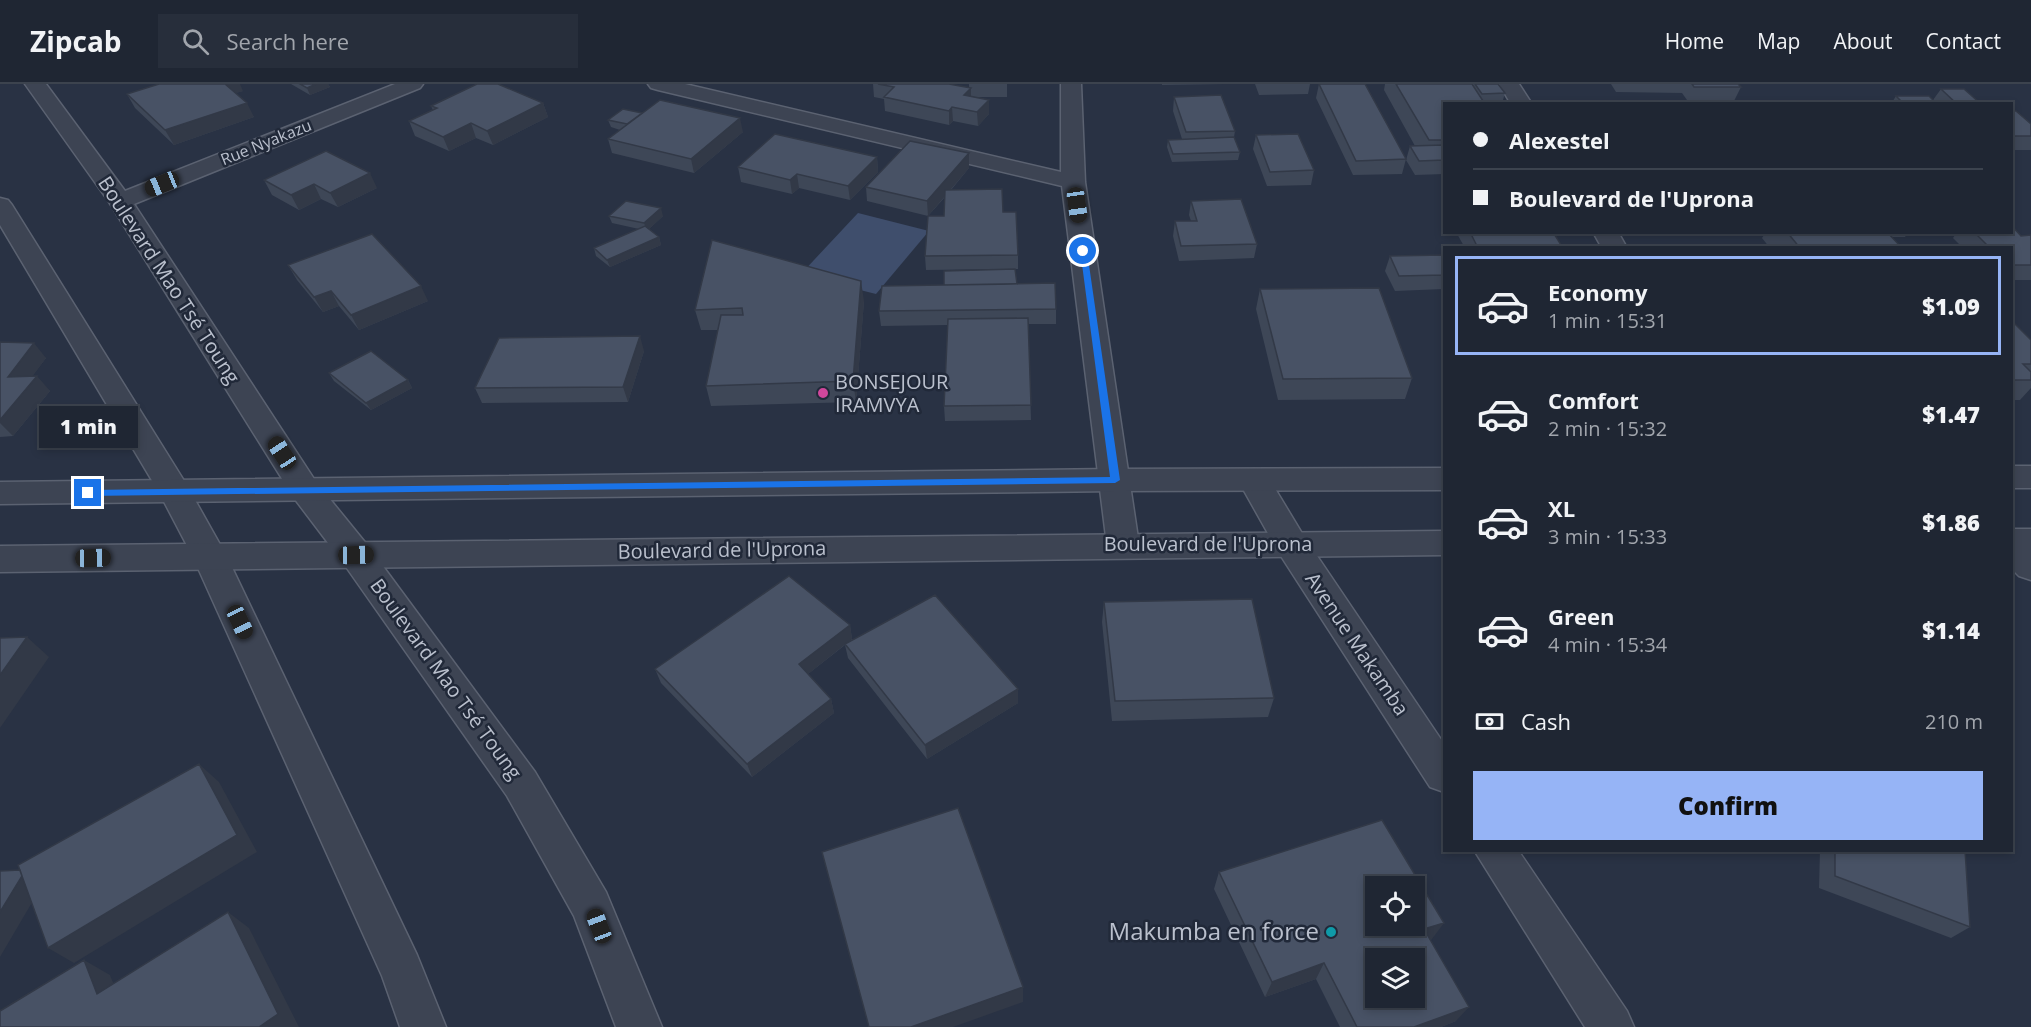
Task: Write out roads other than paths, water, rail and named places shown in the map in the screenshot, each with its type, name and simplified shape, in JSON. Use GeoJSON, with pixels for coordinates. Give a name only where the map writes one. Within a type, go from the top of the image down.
{"type":"FeatureCollection","features":[{"type":"Feature","properties":{"kind":"street","name":"Boulevard Mao Tsé Toung"},"geometry":{"type":"LineString","coordinates":[[35,84],[120,201],[305,490],[356,555],[521,784],[591,906],[639,1027]]}},
{"type":"Feature","properties":{"kind":"street","name":"Rue Nyakazu"},"geometry":{"type":"LineString","coordinates":[[120,201],[413,84]]}},
{"type":"Feature","properties":{"kind":"street"},"geometry":{"type":"LineString","coordinates":[[658,84],[1073,182]]}},
{"type":"Feature","properties":{"kind":"street"},"geometry":{"type":"LineString","coordinates":[[1071,84],[1073,182],[1123,545]]}},
{"type":"Feature","properties":{"kind":"street"},"geometry":{"type":"LineString","coordinates":[[1509,84],[1521,102]]}},
{"type":"Feature","properties":{"kind":"street"},"geometry":{"type":"LineString","coordinates":[[0,205],[175,492],[210,557],[402,970],[423,1027]]}},
{"type":"Feature","properties":{"kind":"street"},"geometry":{"type":"LineString","coordinates":[[2013,477],[2031,477]]}},
{"type":"Feature","properties":{"kind":"street"},"geometry":{"type":"LineString","coordinates":[[0,494],[1115,480],[1443,479]]}},
{"type":"Feature","properties":{"kind":"street","name":"Avenue Makamba"},"geometry":{"type":"LineString","coordinates":[[1254,480],[1291,544],[1443,773]]}},
{"type":"Feature","properties":{"kind":"street"},"geometry":{"type":"LineString","coordinates":[[2013,541],[2031,541]]}},
{"type":"Feature","properties":{"kind":"street","name":"Boulevard de l'Uprona"},"geometry":{"type":"LineString","coordinates":[[0,560],[1443,543]]}},
{"type":"Feature","properties":{"kind":"street"},"geometry":{"type":"LineString","coordinates":[[2013,552],[2031,567]]}},
{"type":"Feature","properties":{"kind":"street"},"geometry":{"type":"LineString","coordinates":[[1495,852],[1611,1027]]}},
{"type":"Feature","properties":{"kind":"water"},"geometry":{"type":"Polygon","coordinates":[[[858,213],[929,231],[876,294],[800,275],[858,213]]]}},
{"type":"Feature","properties":{"kind":"place","name":"BONSEJOUR IRAMVYA"},"geometry":{"type":"Point","coordinates":[823,393]}},
{"type":"Feature","properties":{"kind":"place","name":"Makumba en force"},"geometry":{"type":"Point","coordinates":[1331,932]}}]}
